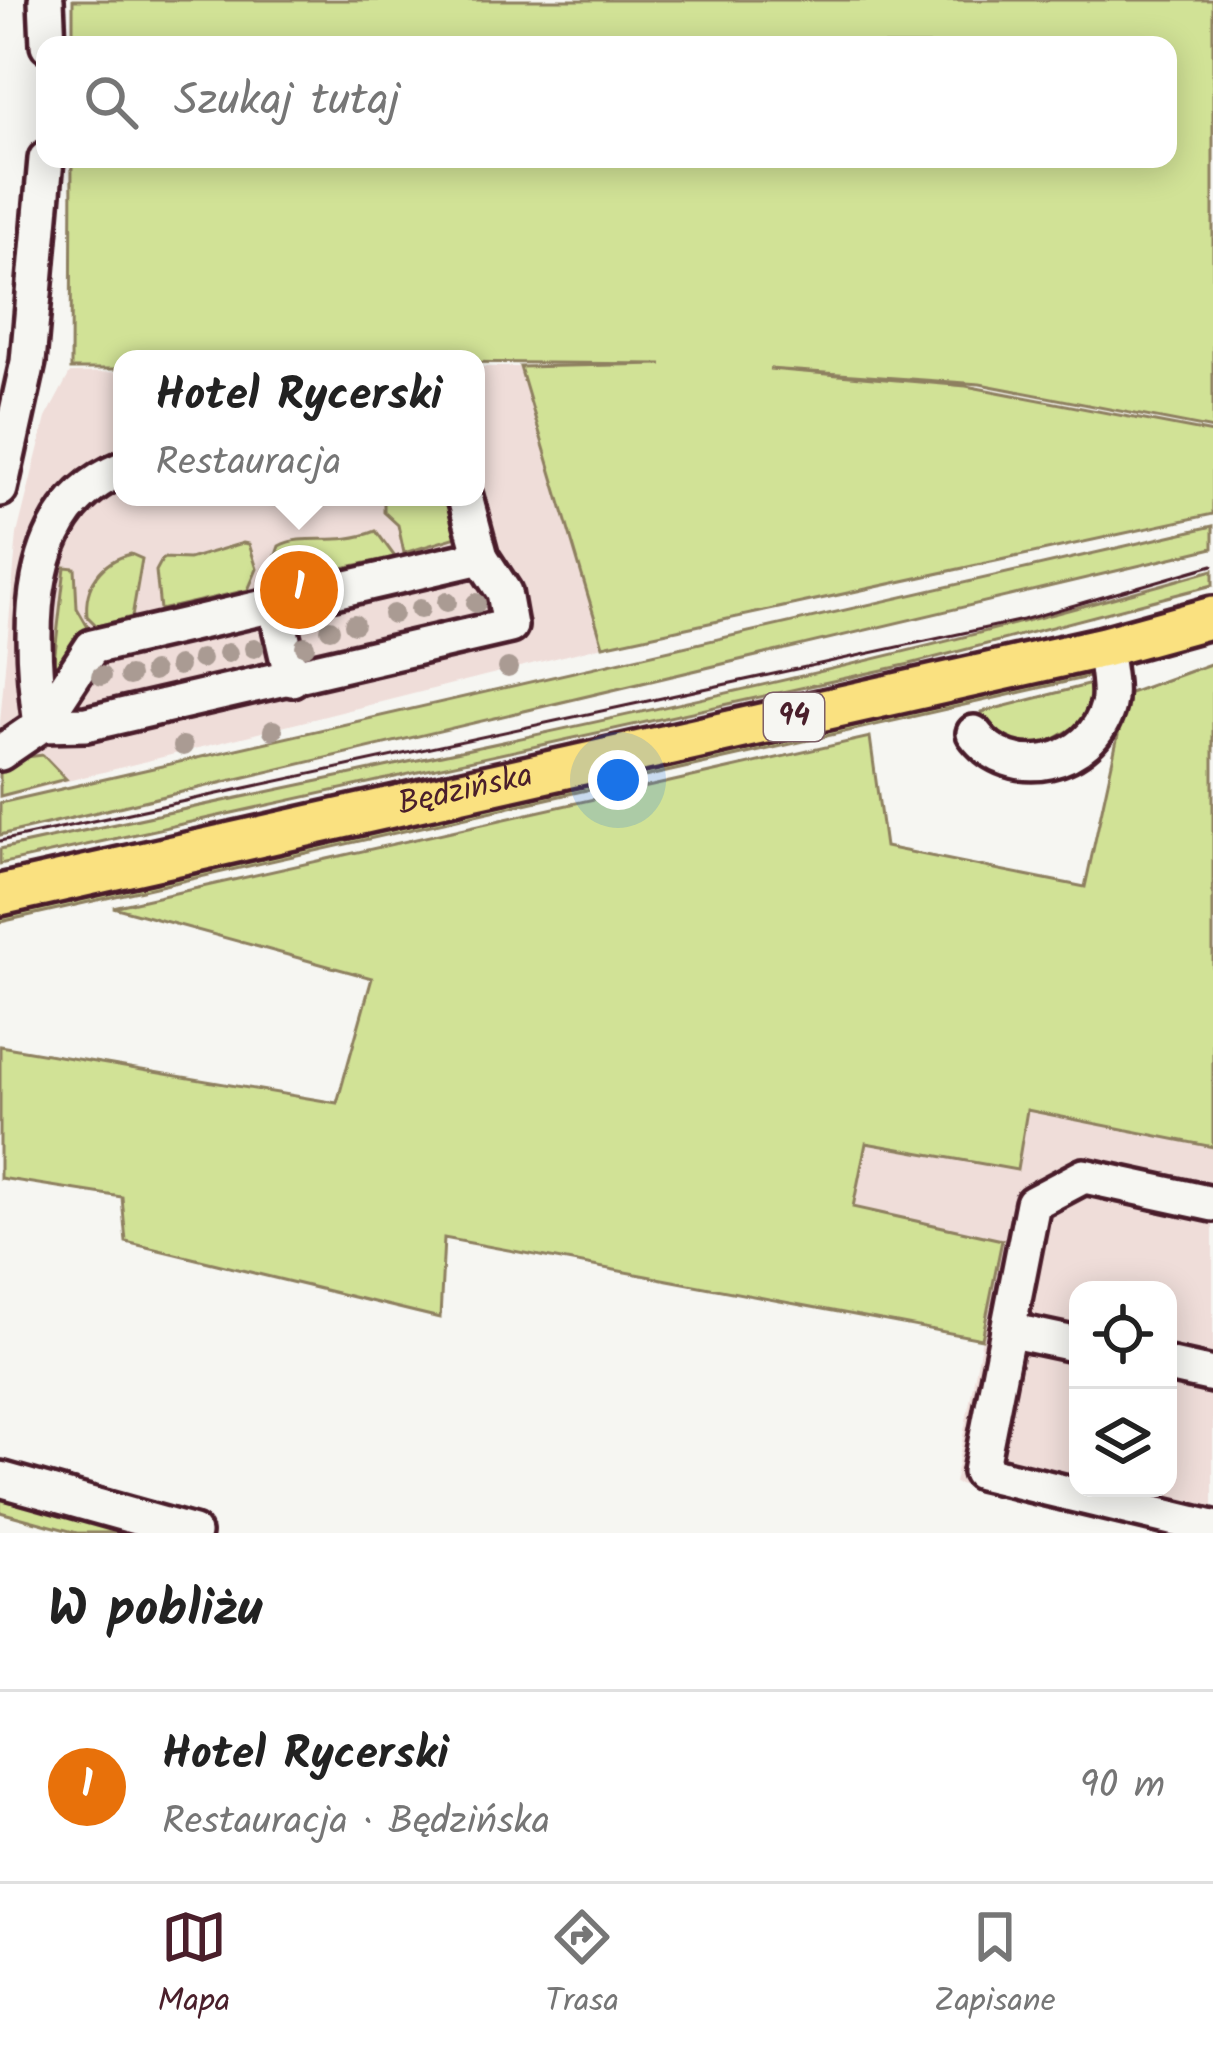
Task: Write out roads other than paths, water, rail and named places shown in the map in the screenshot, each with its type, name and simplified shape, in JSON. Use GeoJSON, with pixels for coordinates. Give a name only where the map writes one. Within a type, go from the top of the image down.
{"type":"FeatureCollection","features":[{"type":"Feature","properties":{"kind":"main road","name":"Będzińska"},"geometry":{"type":"LineString","coordinates":[[0,895],[1104,647],[1213,617]]}},
{"type":"Feature","properties":{"kind":"street"},"geometry":{"type":"LineString","coordinates":[[46,0],[48,36]]}},
{"type":"Feature","properties":{"kind":"street"},"geometry":{"type":"LineString","coordinates":[[0,489],[28,362],[45,168]]}},
{"type":"Feature","properties":{"kind":"street"},"geometry":{"type":"LineString","coordinates":[[41,725],[34,613],[42,565],[58,516],[93,481],[113,473]]}},
{"type":"Feature","properties":{"kind":"street"},"geometry":{"type":"LineString","coordinates":[[41,725],[86,724],[510,626],[504,592],[481,557],[467,506]]}},
{"type":"Feature","properties":{"kind":"street"},"geometry":{"type":"LineString","coordinates":[[0,753],[41,725],[92,647],[481,557]]}},
{"type":"Feature","properties":{"kind":"street"},"geometry":{"type":"LineString","coordinates":[[275,605],[292,679]]}},
{"type":"Feature","properties":{"kind":"street"},"geometry":{"type":"LineString","coordinates":[[974,733],[986,749],[1008,763],[1047,762],[1076,751],[1096,733],[1109,703],[1104,647]]}},
{"type":"Feature","properties":{"kind":"street"},"geometry":{"type":"LineString","coordinates":[[1213,1204],[1084,1176],[1033,1203],[980,1472],[1213,1528]]}},
{"type":"Feature","properties":{"kind":"street"},"geometry":{"type":"LineString","coordinates":[[1008,1330],[1069,1343]]}},
{"type":"Feature","properties":{"kind":"street"},"geometry":{"type":"LineString","coordinates":[[1177,1367],[1213,1375]]}},
{"type":"Feature","properties":{"kind":"street"},"geometry":{"type":"LineString","coordinates":[[0,1479],[193,1533]]}},
{"type":"Feature","properties":{"kind":"tram line"},"geometry":{"type":"LineString","coordinates":[[0,841],[1023,620],[1213,565]]}},
{"type":"Feature","properties":{"kind":"place","name":"Hotel Rycerski"},"geometry":{"type":"Point","coordinates":[299,590]}}]}
